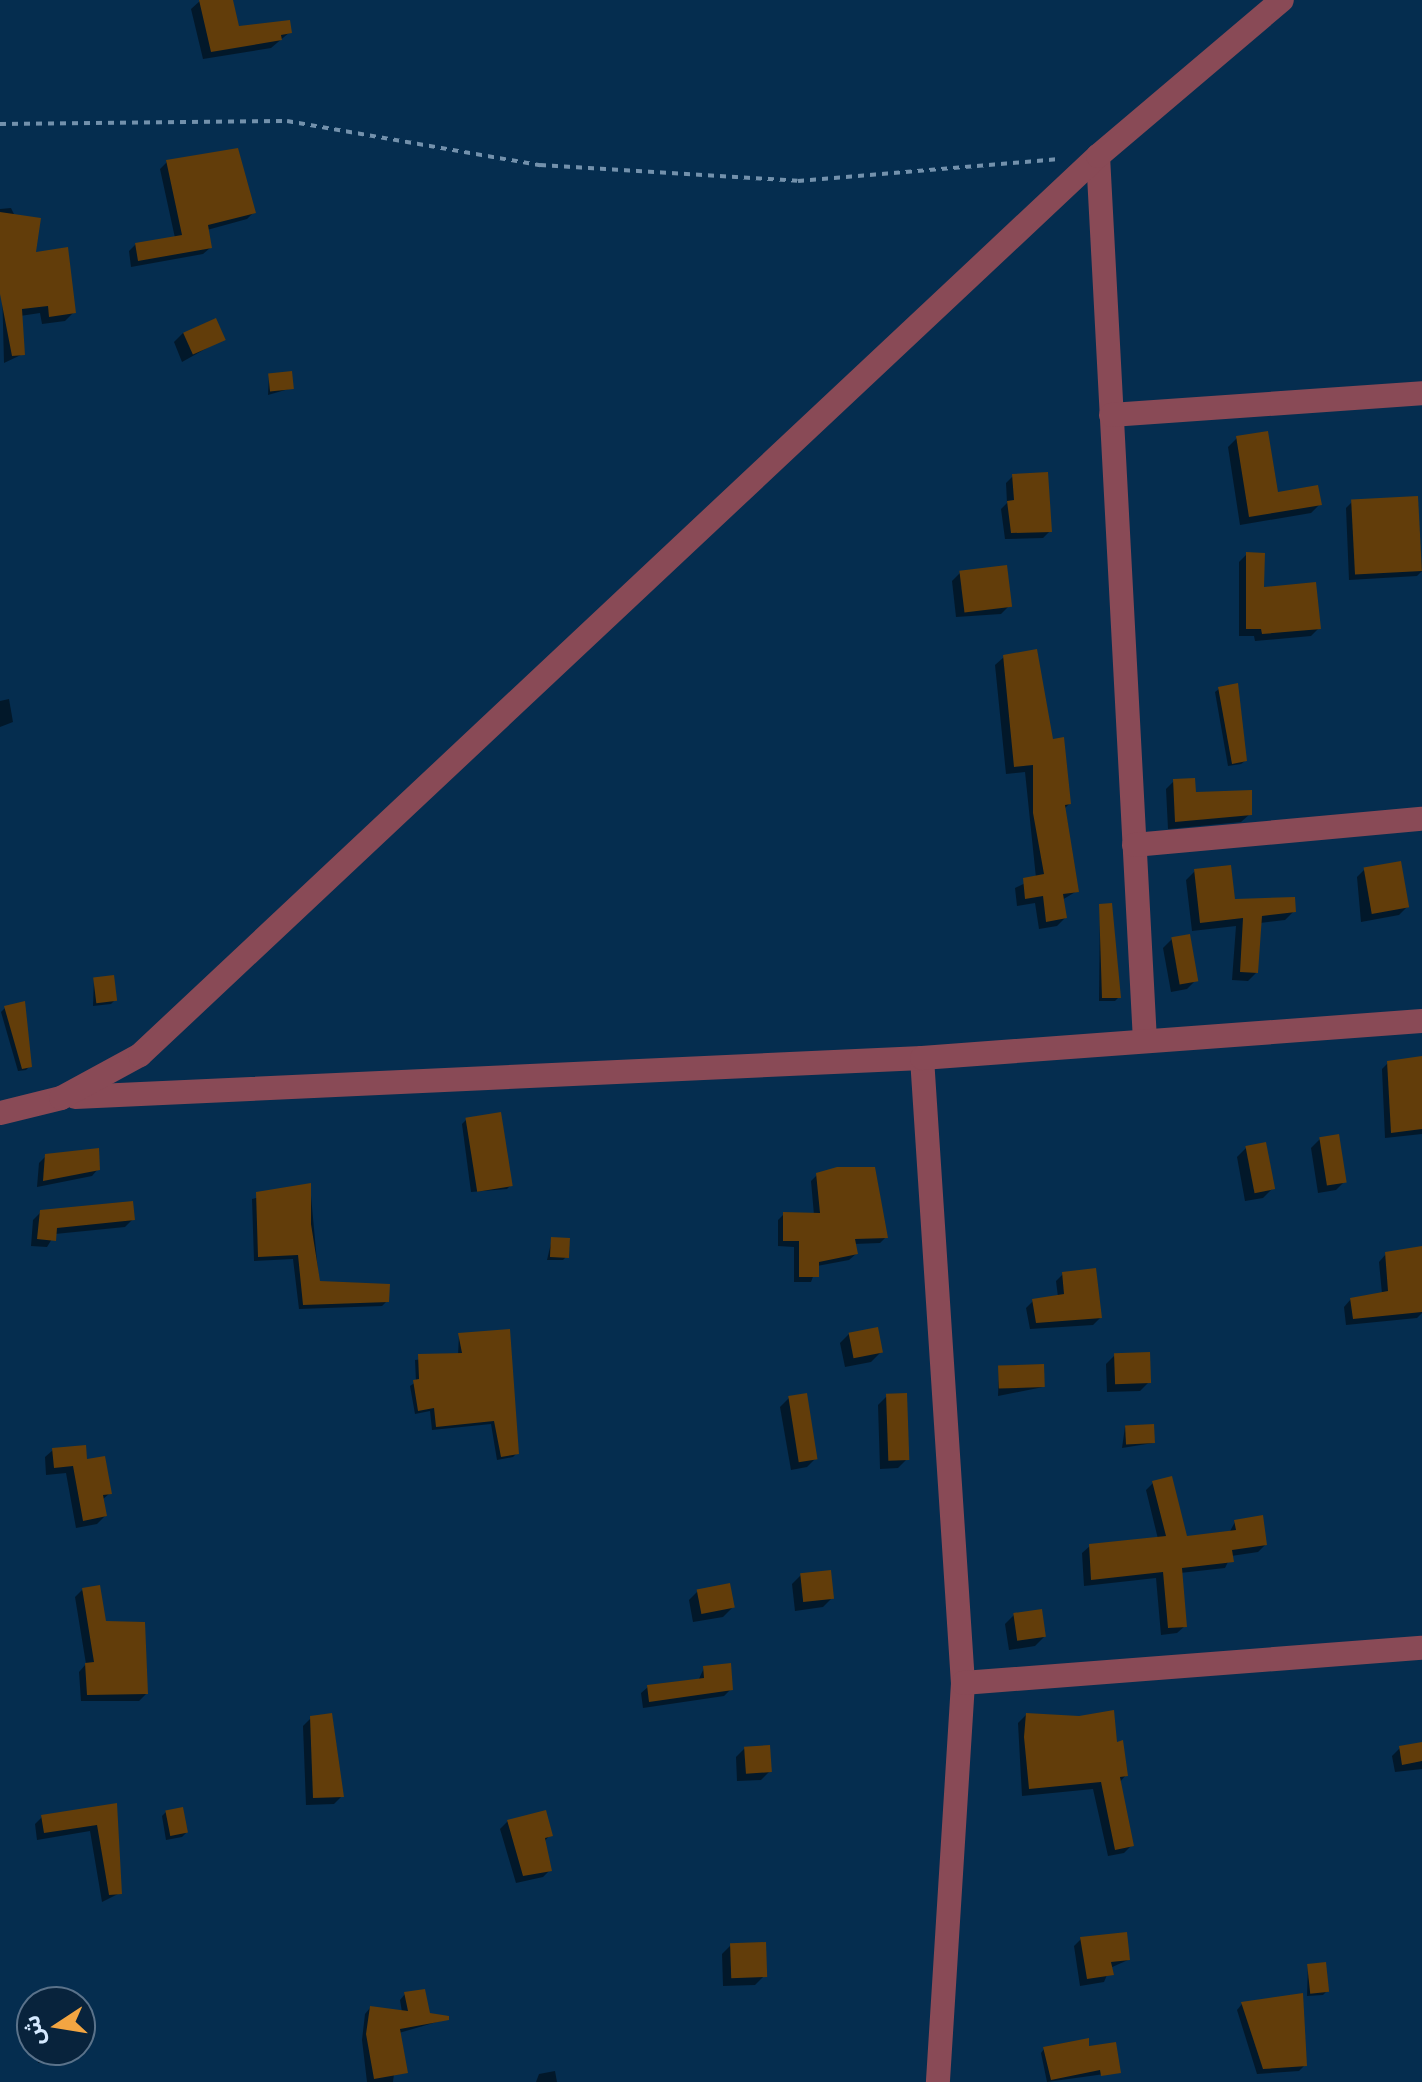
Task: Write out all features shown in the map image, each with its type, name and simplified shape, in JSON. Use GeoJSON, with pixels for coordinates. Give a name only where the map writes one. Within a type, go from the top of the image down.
{"type":"FeatureCollection","features":[{"type":"Feature","properties":{"kind":"street"},"geometry":{"type":"LineString","coordinates":[[61,1098],[140,1055],[1098,156],[1282,0]]}},
{"type":"Feature","properties":{"kind":"street"},"geometry":{"type":"LineString","coordinates":[[1098,156],[1145,1041]]}},
{"type":"Feature","properties":{"kind":"street"},"geometry":{"type":"LineString","coordinates":[[1111,415],[1422,393]]}},
{"type":"Feature","properties":{"kind":"street"},"geometry":{"type":"LineString","coordinates":[[1134,845],[1422,819]]}},
{"type":"Feature","properties":{"kind":"street"},"geometry":{"type":"LineString","coordinates":[[0,1113],[61,1098],[922,1058],[1422,1021]]}},
{"type":"Feature","properties":{"kind":"street"},"geometry":{"type":"LineString","coordinates":[[922,1058],[963,1683],[938,2082]]}},
{"type":"Feature","properties":{"kind":"street"},"geometry":{"type":"LineString","coordinates":[[963,1683],[1422,1648]]}},
{"type":"Feature","properties":{"kind":"path"},"geometry":{"type":"LineString","coordinates":[[0,124],[287,121],[540,165],[798,181],[1098,156]]}},
{"type":"Feature","properties":{"kind":"building"},"geometry":{"type":"Polygon","coordinates":[[[199,0],[233,0],[239,26],[290,20],[292,33],[281,35],[282,40],[211,52],[199,0]]]}},
{"type":"Feature","properties":{"kind":"building"},"geometry":{"type":"Polygon","coordinates":[[[238,148],[256,213],[208,225],[212,248],[138,261],[135,243],[182,235],[166,160],[238,148]]]}},
{"type":"Feature","properties":{"kind":"building"},"geometry":{"type":"Polygon","coordinates":[[[0,212],[41,218],[36,252],[68,247],[76,313],[49,317],[48,306],[22,309],[25,355],[12,356],[0,294],[0,212]]]}},
{"type":"Feature","properties":{"kind":"building"},"geometry":{"type":"Polygon","coordinates":[[[216,318],[226,340],[193,355],[183,333],[216,318]]]}},
{"type":"Feature","properties":{"kind":"building"},"geometry":{"type":"Polygon","coordinates":[[[292,371],[294,389],[270,391],[268,374],[292,371]]]}},
{"type":"Feature","properties":{"kind":"building"},"geometry":{"type":"Polygon","coordinates":[[[1268,431],[1278,492],[1318,485],[1322,505],[1249,517],[1236,436],[1268,431]]]}},
{"type":"Feature","properties":{"kind":"building"},"geometry":{"type":"Polygon","coordinates":[[[1048,472],[1052,532],[1011,533],[1007,501],[1014,500],[1012,474],[1048,472]]]}},
{"type":"Feature","properties":{"kind":"building"},"geometry":{"type":"Polygon","coordinates":[[[1418,496],[1422,571],[1355,574],[1351,500],[1418,496]]]}},
{"type":"Feature","properties":{"kind":"building"},"geometry":{"type":"Polygon","coordinates":[[[1246,552],[1265,553],[1264,587],[1316,582],[1321,629],[1262,634],[1261,629],[1246,629],[1246,552]]]}},
{"type":"Feature","properties":{"kind":"building"},"geometry":{"type":"Polygon","coordinates":[[[1007,565],[1012,607],[964,613],[959,571],[1007,565]]]}},
{"type":"Feature","properties":{"kind":"building"},"geometry":{"type":"Polygon","coordinates":[[[1037,649],[1053,739],[1064,737],[1071,804],[1065,805],[1079,892],[1063,894],[1067,918],[1046,922],[1043,896],[1025,899],[1023,878],[1044,874],[1033,813],[1033,765],[1014,767],[1003,655],[1037,649]]]}},
{"type":"Feature","properties":{"kind":"building"},"geometry":{"type":"Polygon","coordinates":[[[1238,683],[1247,761],[1232,764],[1218,687],[1238,683]]]}},
{"type":"Feature","properties":{"kind":"building"},"geometry":{"type":"Polygon","coordinates":[[[1195,778],[1196,792],[1252,790],[1252,815],[1175,822],[1173,779],[1195,778]]]}},
{"type":"Feature","properties":{"kind":"building"},"geometry":{"type":"Polygon","coordinates":[[[1401,861],[1409,907],[1372,914],[1364,868],[1401,861]]]}},
{"type":"Feature","properties":{"kind":"building"},"geometry":{"type":"Polygon","coordinates":[[[1231,865],[1235,899],[1295,897],[1296,912],[1262,916],[1258,973],[1240,972],[1243,918],[1200,923],[1194,869],[1231,865]]]}},
{"type":"Feature","properties":{"kind":"building"},"geometry":{"type":"Polygon","coordinates":[[[1112,903],[1121,998],[1102,998],[1099,904],[1112,903]]]}},
{"type":"Feature","properties":{"kind":"building"},"geometry":{"type":"Polygon","coordinates":[[[1190,934],[1198,981],[1180,985],[1171,937],[1190,934]]]}},
{"type":"Feature","properties":{"kind":"building"},"geometry":{"type":"Polygon","coordinates":[[[114,975],[117,1001],[96,1003],[93,978],[114,975]]]}},
{"type":"Feature","properties":{"kind":"building"},"geometry":{"type":"Polygon","coordinates":[[[25,1001],[32,1067],[22,1069],[4,1006],[25,1001]]]}},
{"type":"Feature","properties":{"kind":"building"},"geometry":{"type":"Polygon","coordinates":[[[1422,1056],[1422,1129],[1391,1133],[1387,1061],[1422,1056]]]}},
{"type":"Feature","properties":{"kind":"building"},"geometry":{"type":"Polygon","coordinates":[[[501,1112],[513,1186],[477,1192],[465,1118],[501,1112]]]}},
{"type":"Feature","properties":{"kind":"building"},"geometry":{"type":"Polygon","coordinates":[[[1339,1134],[1347,1182],[1327,1186],[1319,1137],[1339,1134]]]}},
{"type":"Feature","properties":{"kind":"building"},"geometry":{"type":"Polygon","coordinates":[[[1266,1142],[1275,1189],[1255,1193],[1245,1146],[1266,1142]]]}},
{"type":"Feature","properties":{"kind":"building"},"geometry":{"type":"Polygon","coordinates":[[[99,1148],[100,1170],[43,1181],[45,1154],[99,1148]]]}},
{"type":"Feature","properties":{"kind":"building"},"geometry":{"type":"Polygon","coordinates":[[[837,1167],[875,1167],[888,1238],[855,1239],[858,1254],[819,1262],[819,1277],[799,1277],[799,1241],[783,1241],[783,1212],[820,1213],[816,1173],[837,1167]]]}},
{"type":"Feature","properties":{"kind":"building"},"geometry":{"type":"Polygon","coordinates":[[[311,1183],[311,1224],[320,1281],[390,1284],[389,1302],[303,1305],[298,1255],[258,1257],[256,1192],[311,1183]]]}},
{"type":"Feature","properties":{"kind":"building"},"geometry":{"type":"Polygon","coordinates":[[[133,1201],[135,1220],[57,1228],[56,1241],[37,1239],[40,1210],[133,1201]]]}},
{"type":"Feature","properties":{"kind":"building"},"geometry":{"type":"Polygon","coordinates":[[[551,1237],[570,1238],[569,1258],[550,1257],[551,1237]]]}},
{"type":"Feature","properties":{"kind":"building"},"geometry":{"type":"Polygon","coordinates":[[[1422,1246],[1422,1312],[1353,1319],[1350,1298],[1388,1291],[1385,1252],[1422,1246]]]}},
{"type":"Feature","properties":{"kind":"building"},"geometry":{"type":"Polygon","coordinates":[[[1096,1268],[1102,1318],[1036,1323],[1032,1299],[1064,1294],[1062,1272],[1096,1268]]]}},
{"type":"Feature","properties":{"kind":"building"},"geometry":{"type":"Polygon","coordinates":[[[878,1327],[883,1353],[854,1358],[849,1333],[878,1327]]]}},
{"type":"Feature","properties":{"kind":"building"},"geometry":{"type":"Polygon","coordinates":[[[510,1329],[519,1454],[501,1457],[494,1421],[436,1427],[434,1408],[418,1411],[413,1380],[419,1379],[418,1354],[462,1353],[458,1333],[510,1329]]]}},
{"type":"Feature","properties":{"kind":"building"},"geometry":{"type":"Polygon","coordinates":[[[1150,1352],[1151,1383],[1115,1384],[1114,1353],[1150,1352]]]}},
{"type":"Feature","properties":{"kind":"building"},"geometry":{"type":"Polygon","coordinates":[[[1044,1364],[1045,1387],[999,1389],[998,1366],[1044,1364]]]}},
{"type":"Feature","properties":{"kind":"building"},"geometry":{"type":"Polygon","coordinates":[[[807,1393],[817,1459],[799,1462],[788,1396],[807,1393]]]}},
{"type":"Feature","properties":{"kind":"building"},"geometry":{"type":"Polygon","coordinates":[[[907,1393],[909,1460],[888,1461],[886,1394],[907,1393]]]}},
{"type":"Feature","properties":{"kind":"building"},"geometry":{"type":"Polygon","coordinates":[[[1154,1424],[1155,1443],[1126,1444],[1125,1426],[1154,1424]]]}},
{"type":"Feature","properties":{"kind":"building"},"geometry":{"type":"Polygon","coordinates":[[[86,1445],[87,1459],[105,1456],[112,1494],[103,1495],[107,1516],[83,1521],[73,1466],[54,1468],[52,1448],[86,1445]]]}},
{"type":"Feature","properties":{"kind":"building"},"geometry":{"type":"Polygon","coordinates":[[[1172,1476],[1187,1536],[1236,1530],[1234,1520],[1263,1515],[1267,1545],[1232,1550],[1234,1562],[1182,1568],[1187,1627],[1168,1628],[1163,1572],[1091,1580],[1089,1544],[1166,1536],[1152,1481],[1172,1476]]]}},
{"type":"Feature","properties":{"kind":"building"},"geometry":{"type":"Polygon","coordinates":[[[831,1570],[834,1599],[803,1602],[800,1573],[831,1570]]]}},
{"type":"Feature","properties":{"kind":"building"},"geometry":{"type":"Polygon","coordinates":[[[730,1583],[735,1608],[701,1614],[697,1589],[730,1583]]]}},
{"type":"Feature","properties":{"kind":"building"},"geometry":{"type":"Polygon","coordinates":[[[100,1585],[106,1621],[145,1622],[148,1694],[87,1695],[85,1663],[94,1662],[82,1588],[100,1585]]]}},
{"type":"Feature","properties":{"kind":"building"},"geometry":{"type":"Polygon","coordinates":[[[1042,1609],[1046,1637],[1017,1641],[1013,1613],[1042,1609]]]}},
{"type":"Feature","properties":{"kind":"building"},"geometry":{"type":"Polygon","coordinates":[[[731,1663],[733,1690],[649,1702],[647,1685],[704,1678],[703,1666],[731,1663]]]}},
{"type":"Feature","properties":{"kind":"building"},"geometry":{"type":"Polygon","coordinates":[[[1114,1710],[1117,1742],[1123,1740],[1128,1776],[1120,1777],[1134,1846],[1115,1850],[1101,1782],[1029,1789],[1024,1737],[1026,1713],[1079,1716],[1114,1710]]]}},
{"type":"Feature","properties":{"kind":"building"},"geometry":{"type":"Polygon","coordinates":[[[332,1713],[344,1797],[313,1798],[310,1716],[332,1713]]]}},
{"type":"Feature","properties":{"kind":"building"},"geometry":{"type":"Polygon","coordinates":[[[1422,1742],[1422,1761],[1402,1765],[1399,1746],[1422,1742]]]}},
{"type":"Feature","properties":{"kind":"building"},"geometry":{"type":"Polygon","coordinates":[[[770,1745],[772,1772],[746,1774],[744,1747],[770,1745]]]}},
{"type":"Feature","properties":{"kind":"building"},"geometry":{"type":"Polygon","coordinates":[[[117,1803],[122,1894],[109,1895],[97,1825],[44,1833],[41,1815],[117,1803]]]}},
{"type":"Feature","properties":{"kind":"building"},"geometry":{"type":"Polygon","coordinates":[[[183,1807],[188,1833],[170,1836],[165,1810],[183,1807]]]}},
{"type":"Feature","properties":{"kind":"building"},"geometry":{"type":"Polygon","coordinates":[[[546,1810],[553,1836],[545,1838],[552,1871],[523,1876],[507,1820],[546,1810]]]}},
{"type":"Feature","properties":{"kind":"building"},"geometry":{"type":"Polygon","coordinates":[[[1127,1932],[1130,1960],[1111,1962],[1114,1975],[1087,1979],[1080,1937],[1127,1932]]]}},
{"type":"Feature","properties":{"kind":"building"},"geometry":{"type":"Polygon","coordinates":[[[766,1942],[767,1977],[731,1978],[730,1943],[766,1942]]]}},
{"type":"Feature","properties":{"kind":"building"},"geometry":{"type":"Polygon","coordinates":[[[1326,1962],[1329,1992],[1310,1994],[1307,1964],[1326,1962]]]}},
{"type":"Feature","properties":{"kind":"building"},"geometry":{"type":"Polygon","coordinates":[[[425,1989],[430,2013],[449,2016],[449,2020],[400,2029],[408,2073],[374,2079],[366,2034],[370,2006],[408,2011],[404,1992],[425,1989]]]}},
{"type":"Feature","properties":{"kind":"building"},"geometry":{"type":"Polygon","coordinates":[[[1303,1993],[1307,2066],[1263,2069],[1241,2002],[1303,1993]]]}},
{"type":"Feature","properties":{"kind":"building"},"geometry":{"type":"Polygon","coordinates":[[[1089,2038],[1089,2046],[1116,2042],[1121,2073],[1101,2076],[1100,2070],[1051,2080],[1043,2047],[1089,2038]]]}}]}
